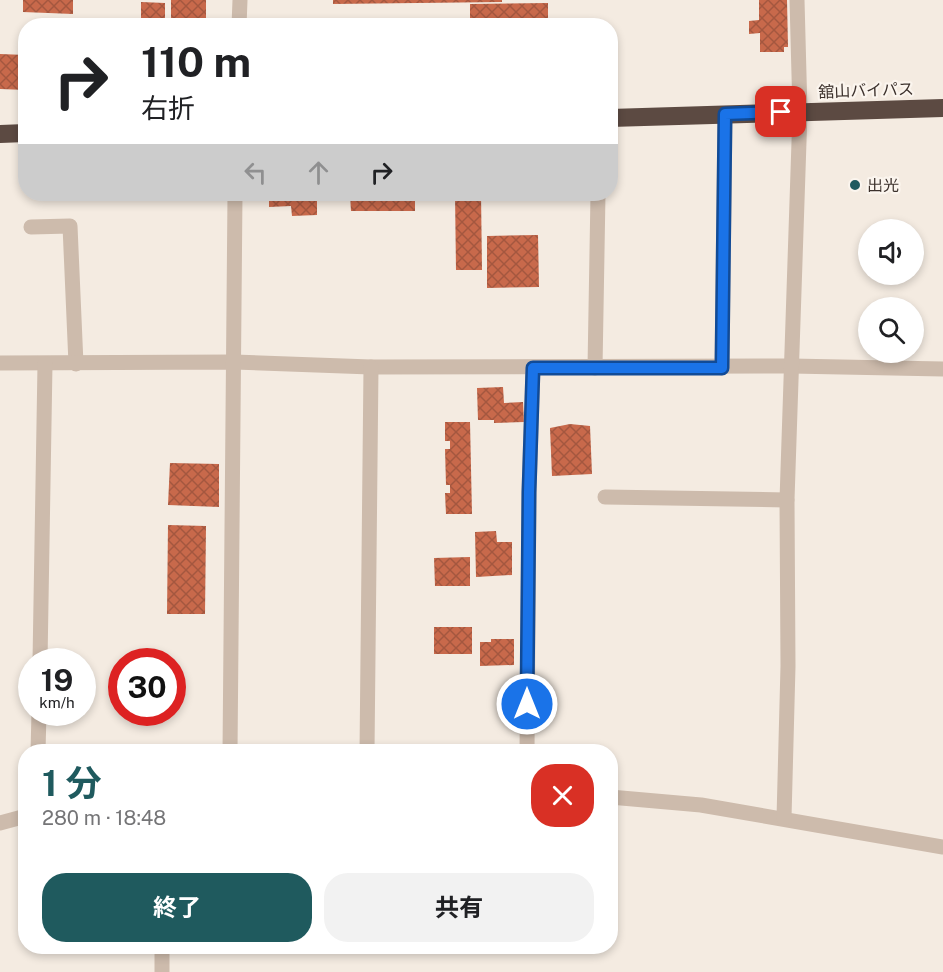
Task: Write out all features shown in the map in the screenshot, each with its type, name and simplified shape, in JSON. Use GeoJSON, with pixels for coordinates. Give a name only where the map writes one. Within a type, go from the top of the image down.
{"type":"FeatureCollection","features":[{"type":"Feature","properties":{"kind":"highway","name":"舘山バイパス"},"geometry":{"type":"LineString","coordinates":[[618,118],[943,108]]}},
{"type":"Feature","properties":{"kind":"highway"},"geometry":{"type":"LineString","coordinates":[[0,134],[18,133]]}},
{"type":"Feature","properties":{"kind":"street"},"geometry":{"type":"LineString","coordinates":[[239,18],[240,0]]}},
{"type":"Feature","properties":{"kind":"street"},"geometry":{"type":"LineString","coordinates":[[784,818],[788,666],[787,500],[800,112],[797,0]]}},
{"type":"Feature","properties":{"kind":"street"},"geometry":{"type":"LineString","coordinates":[[722,368],[725,114]]}},
{"type":"Feature","properties":{"kind":"street"},"geometry":{"type":"LineString","coordinates":[[230,744],[235,201]]}},
{"type":"Feature","properties":{"kind":"street"},"geometry":{"type":"LineString","coordinates":[[595,368],[598,201]]}},
{"type":"Feature","properties":{"kind":"street"},"geometry":{"type":"LineString","coordinates":[[31,227],[70,226],[75,364]]}},
{"type":"Feature","properties":{"kind":"street"},"geometry":{"type":"LineString","coordinates":[[0,363],[234,362],[371,367],[722,368],[791,366],[943,369]]}},
{"type":"Feature","properties":{"kind":"street"},"geometry":{"type":"LineString","coordinates":[[40,648],[45,364]]}},
{"type":"Feature","properties":{"kind":"street"},"geometry":{"type":"LineString","coordinates":[[367,744],[371,367]]}},
{"type":"Feature","properties":{"kind":"street"},"geometry":{"type":"LineString","coordinates":[[527,744],[529,492],[533,368]]}},
{"type":"Feature","properties":{"kind":"street"},"geometry":{"type":"LineString","coordinates":[[606,497],[787,500]]}},
{"type":"Feature","properties":{"kind":"street"},"geometry":{"type":"LineString","coordinates":[[38,744],[39,726]]}},
{"type":"Feature","properties":{"kind":"street"},"geometry":{"type":"LineString","coordinates":[[618,798],[701,805],[943,847]]}},
{"type":"Feature","properties":{"kind":"street"},"geometry":{"type":"LineString","coordinates":[[0,823],[18,818]]}},
{"type":"Feature","properties":{"kind":"street"},"geometry":{"type":"LineString","coordinates":[[162,954],[162,972]]}},
{"type":"Feature","properties":{"kind":"building"},"geometry":{"type":"Polygon","coordinates":[[[23,0],[73,0],[73,14],[23,12],[23,0]]]}},
{"type":"Feature","properties":{"kind":"building"},"geometry":{"type":"Polygon","coordinates":[[[171,0],[206,0],[206,18],[171,18],[171,0]]]}},
{"type":"Feature","properties":{"kind":"building"},"geometry":{"type":"Polygon","coordinates":[[[333,0],[502,0],[502,2],[333,4],[333,0]]]}},
{"type":"Feature","properties":{"kind":"building"},"geometry":{"type":"Polygon","coordinates":[[[759,0],[787,0],[788,47],[784,47],[784,52],[760,52],[760,33],[749,34],[749,21],[759,20],[759,0]]]}},
{"type":"Feature","properties":{"kind":"building"},"geometry":{"type":"Polygon","coordinates":[[[141,2],[165,3],[165,18],[141,18],[141,2]]]}},
{"type":"Feature","properties":{"kind":"building"},"geometry":{"type":"Polygon","coordinates":[[[548,3],[548,18],[470,18],[470,4],[548,3]]]}},
{"type":"Feature","properties":{"kind":"building"},"geometry":{"type":"Polygon","coordinates":[[[0,54],[18,55],[18,90],[0,89],[0,54]]]}},
{"type":"Feature","properties":{"kind":"building"},"geometry":{"type":"Polygon","coordinates":[[[269,201],[317,201],[317,215],[292,216],[291,206],[269,207],[269,201]]]}},
{"type":"Feature","properties":{"kind":"building"},"geometry":{"type":"Polygon","coordinates":[[[350,201],[415,201],[415,211],[351,211],[350,201]]]}},
{"type":"Feature","properties":{"kind":"building"},"geometry":{"type":"Polygon","coordinates":[[[455,201],[481,201],[482,270],[456,270],[455,201]]]}},
{"type":"Feature","properties":{"kind":"building"},"geometry":{"type":"Polygon","coordinates":[[[538,235],[539,287],[487,288],[487,236],[538,235]]]}},
{"type":"Feature","properties":{"kind":"building"},"geometry":{"type":"Polygon","coordinates":[[[503,387],[504,403],[523,402],[524,422],[494,423],[494,420],[478,420],[477,388],[503,387]]]}},
{"type":"Feature","properties":{"kind":"building"},"geometry":{"type":"Polygon","coordinates":[[[445,422],[470,422],[472,514],[446,514],[445,493],[450,493],[450,485],[446,485],[445,449],[450,449],[450,441],[445,441],[445,422]]]}},
{"type":"Feature","properties":{"kind":"building"},"geometry":{"type":"Polygon","coordinates":[[[570,424],[590,426],[592,474],[552,476],[550,428],[570,424]]]}},
{"type":"Feature","properties":{"kind":"building"},"geometry":{"type":"Polygon","coordinates":[[[170,463],[219,464],[219,507],[168,505],[170,463]]]}},
{"type":"Feature","properties":{"kind":"building"},"geometry":{"type":"Polygon","coordinates":[[[168,525],[206,526],[205,614],[167,614],[168,525]]]}},
{"type":"Feature","properties":{"kind":"building"},"geometry":{"type":"Polygon","coordinates":[[[496,531],[497,542],[512,542],[512,575],[476,577],[475,532],[496,531]]]}},
{"type":"Feature","properties":{"kind":"building"},"geometry":{"type":"Polygon","coordinates":[[[470,557],[470,586],[435,586],[434,558],[470,557]]]}},
{"type":"Feature","properties":{"kind":"building"},"geometry":{"type":"Polygon","coordinates":[[[434,627],[472,627],[472,654],[434,654],[434,627]]]}},
{"type":"Feature","properties":{"kind":"building"},"geometry":{"type":"Polygon","coordinates":[[[491,639],[514,639],[514,665],[480,666],[480,642],[491,642],[491,639]]]}},
{"type":"Feature","properties":{"kind":"place","name":"出光"},"geometry":{"type":"Point","coordinates":[855,185]}},
{"type":"Feature","properties":{"kind":"route"},"geometry":{"type":"LineString","coordinates":[[527,704],[533,368],[722,368],[725,114],[781,112]]}}]}
